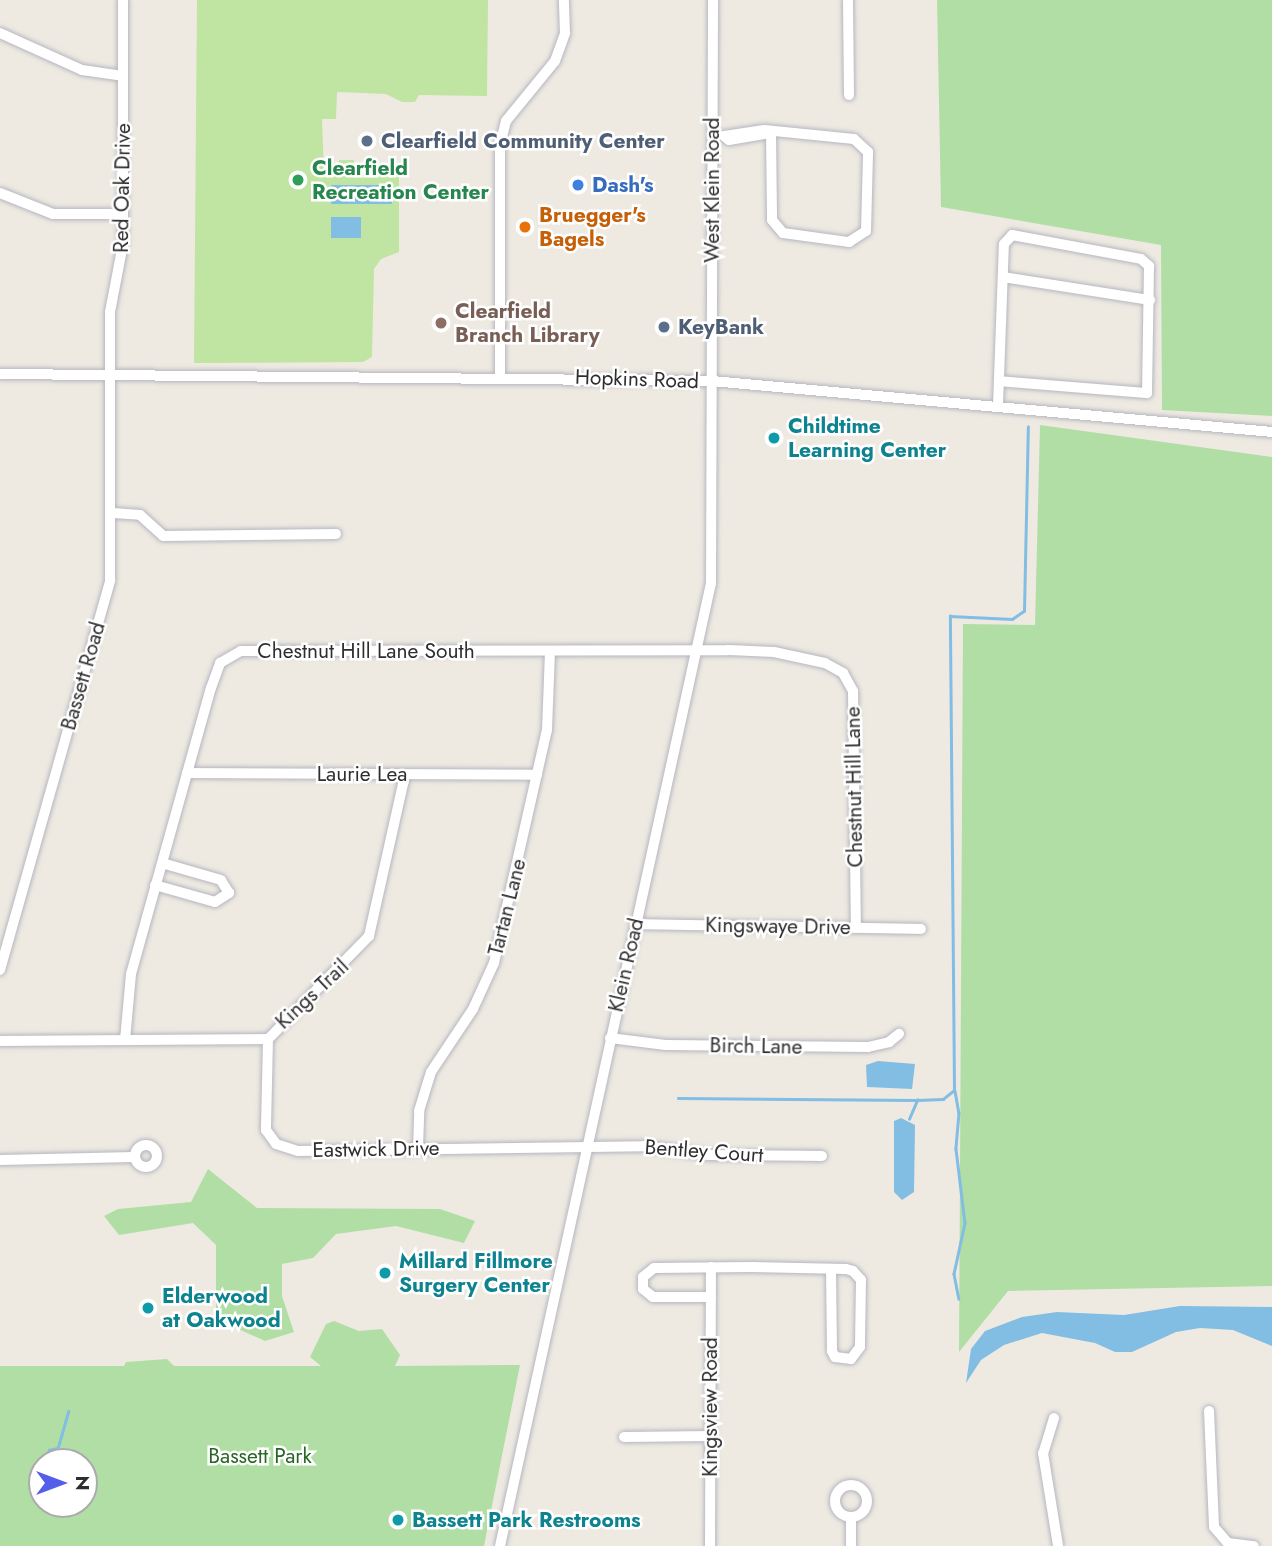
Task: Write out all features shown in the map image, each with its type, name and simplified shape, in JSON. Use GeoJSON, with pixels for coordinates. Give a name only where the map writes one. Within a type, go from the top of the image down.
{"type":"FeatureCollection","features":[{"type":"Feature","properties":{"kind":"street","name":"Red Oak Drive"},"geometry":{"type":"LineString","coordinates":[[111,374],[110,312],[121,262],[123,214],[123,0]]}},
{"type":"Feature","properties":{"kind":"street"},"geometry":{"type":"LineString","coordinates":[[500,376],[500,145],[506,121],[547,75],[560,49],[565,33],[564,0]]}},
{"type":"Feature","properties":{"kind":"street","name":"West Klein Road"},"geometry":{"type":"LineString","coordinates":[[712,381],[718,136],[713,0]]}},
{"type":"Feature","properties":{"kind":"street"},"geometry":{"type":"LineString","coordinates":[[848,0],[849,95]]}},
{"type":"Feature","properties":{"kind":"street"},"geometry":{"type":"LineString","coordinates":[[0,33],[82,70],[123,76]]}},
{"type":"Feature","properties":{"kind":"street"},"geometry":{"type":"LineString","coordinates":[[718,136],[771,133],[854,139],[868,152],[866,231],[849,242],[783,233],[772,220],[771,133]]}},
{"type":"Feature","properties":{"kind":"street"},"geometry":{"type":"LineString","coordinates":[[0,193],[18,204],[53,214],[123,214]]}},
{"type":"Feature","properties":{"kind":"street"},"geometry":{"type":"LineString","coordinates":[[998,405],[1004,244],[1012,235],[1142,259],[1149,266],[1150,387],[1141,396],[999,381]]}},
{"type":"Feature","properties":{"kind":"street"},"geometry":{"type":"LineString","coordinates":[[1003,277],[1150,300]]}},
{"type":"Feature","properties":{"kind":"street","name":"Hopkins Road"},"geometry":{"type":"LineString","coordinates":[[0,374],[500,376],[712,381],[1272,432]]}},
{"type":"Feature","properties":{"kind":"street","name":"Bassett Road"},"geometry":{"type":"LineString","coordinates":[[0,970],[110,580],[113,513],[111,374]]}},
{"type":"Feature","properties":{"kind":"street","name":"Klein Road"},"geometry":{"type":"LineString","coordinates":[[499,1546],[711,583],[712,381]]}},
{"type":"Feature","properties":{"kind":"street"},"geometry":{"type":"LineString","coordinates":[[113,513],[140,515],[163,536],[336,534]]}},
{"type":"Feature","properties":{"kind":"street","name":"Chestnut Hill Lane South"},"geometry":{"type":"LineString","coordinates":[[125,1040],[131,974],[155,885],[217,669],[232,653],[696,650]]}},
{"type":"Feature","properties":{"kind":"street","name":"Chestnut Hill Lane"},"geometry":{"type":"LineString","coordinates":[[696,650],[793,655],[825,663],[848,679],[853,691],[856,928]]}},
{"type":"Feature","properties":{"kind":"street","name":"Tartan Lane"},"geometry":{"type":"LineString","coordinates":[[418,1148],[419,1111],[431,1072],[473,1009],[494,963],[550,710],[550,651]]}},
{"type":"Feature","properties":{"kind":"street","name":"Laurie Lea"},"geometry":{"type":"LineString","coordinates":[[187,773],[537,775]]}},
{"type":"Feature","properties":{"kind":"street","name":"Kings Trail"},"geometry":{"type":"LineString","coordinates":[[0,1041],[268,1039],[369,936],[405,775]]}},
{"type":"Feature","properties":{"kind":"street"},"geometry":{"type":"LineString","coordinates":[[155,885],[215,902],[229,893],[221,880],[162,863]]}},
{"type":"Feature","properties":{"kind":"street","name":"Kingswaye Drive"},"geometry":{"type":"LineString","coordinates":[[635,924],[921,929]]}},
{"type":"Feature","properties":{"kind":"street","name":"Birch Lane"},"geometry":{"type":"LineString","coordinates":[[610,1038],[666,1045],[868,1048],[889,1042],[899,1034]]}},
{"type":"Feature","properties":{"kind":"street","name":"Eastwick Drive"},"geometry":{"type":"LineString","coordinates":[[268,1039],[266,1130],[276,1144],[298,1151],[586,1146]]}},
{"type":"Feature","properties":{"kind":"street","name":"Bentley Court"},"geometry":{"type":"LineString","coordinates":[[586,1146],[644,1146],[708,1155],[822,1156]]}},
{"type":"Feature","properties":{"kind":"street"},"geometry":{"type":"LineString","coordinates":[[0,1160],[134,1157]]}},
{"type":"Feature","properties":{"kind":"street"},"geometry":{"type":"LineString","coordinates":[[710,1297],[653,1297],[642,1284],[647,1271],[654,1268],[710,1267],[831,1269],[853,1271],[861,1280],[860,1347],[851,1359],[835,1357],[832,1351],[831,1269]]}},
{"type":"Feature","properties":{"kind":"street","name":"Kingsview Road"},"geometry":{"type":"LineString","coordinates":[[710,1267],[710,1546]]}},
{"type":"Feature","properties":{"kind":"street"},"geometry":{"type":"LineString","coordinates":[[1209,1411],[1214,1527],[1228,1544],[1254,1546]]}},
{"type":"Feature","properties":{"kind":"street"},"geometry":{"type":"LineString","coordinates":[[1054,1418],[1043,1453],[1058,1546]]}},
{"type":"Feature","properties":{"kind":"street"},"geometry":{"type":"LineString","coordinates":[[624,1437],[710,1436]]}},
{"type":"Feature","properties":{"kind":"street"},"geometry":{"type":"LineString","coordinates":[[851,1517],[851,1546]]}},
{"type":"Feature","properties":{"kind":"green space","name":"Clearfield Recreation Center"},"geometry":{"type":"Polygon","coordinates":[[[197,0],[488,0],[487,96],[419,95],[415,102],[402,102],[386,94],[337,92],[336,119],[322,119],[324,174],[339,174],[339,160],[354,160],[354,175],[399,175],[399,252],[381,259],[374,269],[372,357],[363,362],[194,363],[197,0]]]}},
{"type":"Feature","properties":{"kind":"green space"},"geometry":{"type":"Polygon","coordinates":[[[937,0],[1272,0],[1272,416],[1162,410],[1161,245],[941,207],[937,0]]]}},
{"type":"Feature","properties":{"kind":"green space"},"geometry":{"type":"Polygon","coordinates":[[[1040,425],[1272,457],[1272,1286],[1008,1291],[959,1352],[963,624],[1035,625],[1040,425]]]}},
{"type":"Feature","properties":{"kind":"green space"},"geometry":{"type":"Polygon","coordinates":[[[208,1169],[257,1208],[440,1209],[475,1221],[464,1243],[396,1226],[336,1234],[313,1258],[282,1264],[282,1296],[294,1332],[265,1341],[216,1319],[216,1245],[193,1223],[119,1235],[104,1216],[118,1209],[191,1202],[208,1169]]]}},
{"type":"Feature","properties":{"kind":"green space","name":"Bassett Park"},"geometry":{"type":"Polygon","coordinates":[[[334,1321],[359,1331],[382,1329],[400,1355],[395,1366],[520,1365],[484,1546],[0,1546],[0,1366],[124,1366],[126,1362],[167,1359],[174,1366],[321,1366],[310,1357],[326,1324],[334,1321]]]}},
{"type":"Feature","properties":{"kind":"water"},"geometry":{"type":"Polygon","coordinates":[[[331,185],[392,185],[392,204],[331,204],[331,185]]]}},
{"type":"Feature","properties":{"kind":"water"},"geometry":{"type":"Polygon","coordinates":[[[331,217],[361,217],[361,238],[331,238],[331,217]]]}},
{"type":"Feature","properties":{"kind":"water"},"geometry":{"type":"Polygon","coordinates":[[[878,1061],[915,1064],[912,1089],[867,1087],[866,1065],[878,1061]]]}},
{"type":"Feature","properties":{"kind":"water"},"geometry":{"type":"Polygon","coordinates":[[[901,1118],[915,1125],[914,1192],[902,1200],[894,1192],[894,1121],[901,1118]]]}},
{"type":"Feature","properties":{"kind":"water"},"geometry":{"type":"Polygon","coordinates":[[[1180,1306],[1272,1307],[1272,1346],[1233,1330],[1200,1328],[1176,1332],[1132,1352],[1115,1352],[1095,1343],[1042,1333],[1004,1345],[981,1360],[966,1383],[971,1349],[985,1331],[1022,1317],[1057,1312],[1124,1315],[1180,1306]]]}},
{"type":"Feature","properties":{"kind":"waterway"},"geometry":{"type":"LineString","coordinates":[[678,1098],[917,1100],[943,1099],[954,1090],[950,616],[1012,619],[1024,611],[1028,427]]}},
{"type":"Feature","properties":{"kind":"waterway"},"geometry":{"type":"LineString","coordinates":[[955,1091],[959,1113],[956,1149],[965,1223],[954,1274],[959,1299]]}},
{"type":"Feature","properties":{"kind":"waterway"},"geometry":{"type":"LineString","coordinates":[[909,1119],[917,1100]]}},
{"type":"Feature","properties":{"kind":"waterway"},"geometry":{"type":"LineString","coordinates":[[58,1447],[68,1411]]}},
{"type":"Feature","properties":{"kind":"place","name":"Clearfield Community Center"},"geometry":{"type":"Point","coordinates":[367,141]}},
{"type":"Feature","properties":{"kind":"place","name":"Clearfield Recreation Center"},"geometry":{"type":"Point","coordinates":[298,180]}},
{"type":"Feature","properties":{"kind":"place","name":"Dash's"},"geometry":{"type":"Point","coordinates":[578,185]}},
{"type":"Feature","properties":{"kind":"place","name":"Bruegger's Bagels"},"geometry":{"type":"Point","coordinates":[525,227]}},
{"type":"Feature","properties":{"kind":"place","name":"Clearfield Branch Library"},"geometry":{"type":"Point","coordinates":[441,323]}},
{"type":"Feature","properties":{"kind":"place","name":"KeyBank"},"geometry":{"type":"Point","coordinates":[664,327]}},
{"type":"Feature","properties":{"kind":"place","name":"Childtime Learning Center"},"geometry":{"type":"Point","coordinates":[774,438]}},
{"type":"Feature","properties":{"kind":"place","name":"Millard Fillmore Surgery Center"},"geometry":{"type":"Point","coordinates":[385,1273]}},
{"type":"Feature","properties":{"kind":"place","name":"Elderwood at Oakwood"},"geometry":{"type":"Point","coordinates":[148,1308]}},
{"type":"Feature","properties":{"kind":"place","name":"Bassett Park Restrooms"},"geometry":{"type":"Point","coordinates":[398,1520]}}]}
